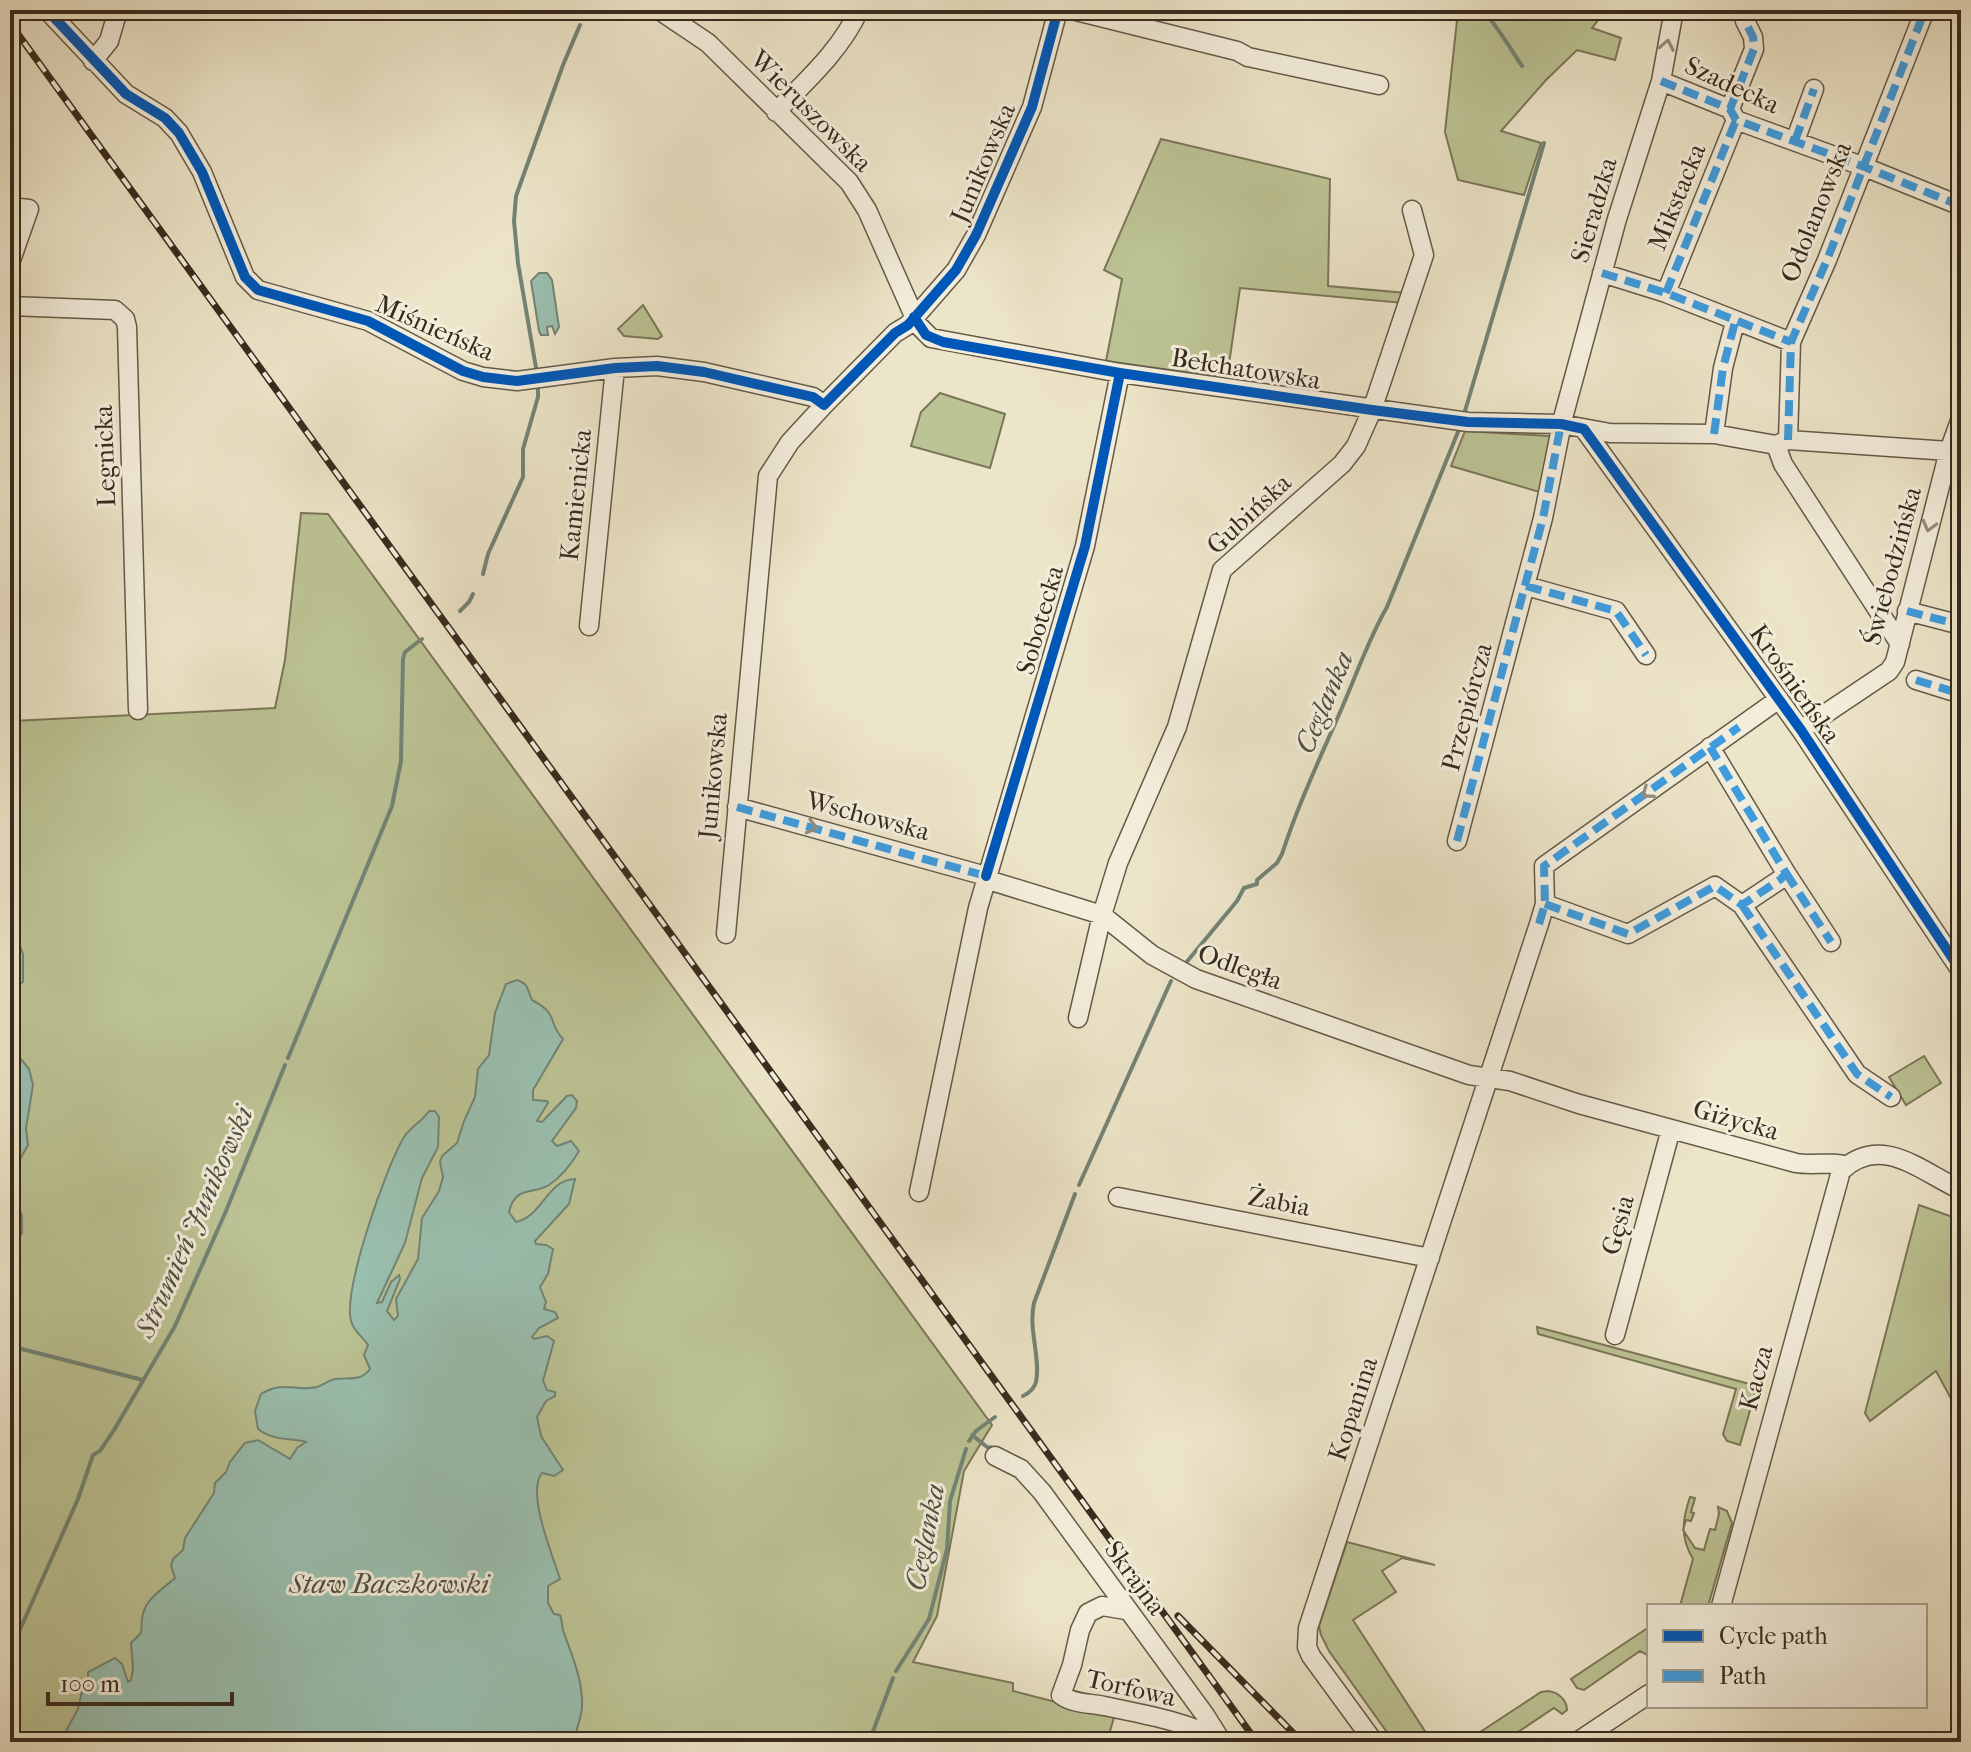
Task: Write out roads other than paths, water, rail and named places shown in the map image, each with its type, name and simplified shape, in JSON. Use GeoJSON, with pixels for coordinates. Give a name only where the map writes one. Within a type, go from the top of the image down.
{"type":"FeatureCollection","features":[{"type":"Feature","properties":{"kind":"street","name":"Miśnieńska"},"geometry":{"type":"LineString","coordinates":[[47,10],[126,94],[165,118],[179,133],[202,172],[241,270],[258,290],[368,321],[463,371],[483,377],[517,381],[615,368],[657,366],[681,368],[813,397],[824,405]]}},
{"type":"Feature","properties":{"kind":"street"},"geometry":{"type":"LineString","coordinates":[[93,61],[109,41],[118,10]]}},
{"type":"Feature","properties":{"kind":"street","name":"Wieruszowska"},"geometry":{"type":"LineString","coordinates":[[659,10],[708,43],[849,182],[861,198],[914,317]]}},
{"type":"Feature","properties":{"kind":"street"},"geometry":{"type":"LineString","coordinates":[[776,112],[832,53],[859,10]]}},
{"type":"Feature","properties":{"kind":"street","name":"Junikowska"},"geometry":{"type":"LineString","coordinates":[[914,317],[956,270],[976,235],[1032,107],[1058,10]]}},
{"type":"Feature","properties":{"kind":"street"},"geometry":{"type":"LineString","coordinates":[[1072,10],[1237,51],[1248,57],[1379,85]]}},
{"type":"Feature","properties":{"kind":"street","name":"Sieradzka"},"geometry":{"type":"LineString","coordinates":[[1561,424],[1602,273],[1661,81],[1674,10]]}},
{"type":"Feature","properties":{"kind":"street","name":"Mikstacka"},"geometry":{"type":"LineString","coordinates":[[1666,293],[1754,49],[1753,37],[1745,21],[1749,10]]}},
{"type":"Feature","properties":{"kind":"street","name":"Odolanowska"},"geometry":{"type":"LineString","coordinates":[[1782,442],[1791,342],[1827,260],[1925,10]]}},
{"type":"Feature","properties":{"kind":"street","name":"Szadecka"},"geometry":{"type":"LineString","coordinates":[[1661,81],[1795,141],[1961,206]]}},
{"type":"Feature","properties":{"kind":"street"},"geometry":{"type":"LineString","coordinates":[[1795,141],[1814,89]]}},
{"type":"Feature","properties":{"kind":"street"},"geometry":{"type":"LineString","coordinates":[[10,207],[29,209],[10,263]]}},
{"type":"Feature","properties":{"kind":"street","name":"Gubińska"},"geometry":{"type":"LineString","coordinates":[[1078,1018],[1102,915],[1126,842],[1177,727],[1222,570],[1342,464],[1356,446],[1372,410],[1424,255],[1412,210]]}},
{"type":"Feature","properties":{"kind":"street"},"geometry":{"type":"LineString","coordinates":[[1602,273],[1666,293],[1791,342]]}},
{"type":"Feature","properties":{"kind":"street","name":"Legnicka"},"geometry":{"type":"LineString","coordinates":[[10,306],[115,310],[125,319],[138,710]]}},
{"type":"Feature","properties":{"kind":"street"},"geometry":{"type":"LineString","coordinates":[[824,405],[914,317]]}},
{"type":"Feature","properties":{"kind":"street","name":"Bełchatowska"},"geometry":{"type":"LineString","coordinates":[[914,317],[926,335],[943,342],[1128,374],[1372,410],[1468,422],[1561,424],[1610,433],[1714,434],[1782,442],[1955,452]]}},
{"type":"Feature","properties":{"kind":"street"},"geometry":{"type":"LineString","coordinates":[[1714,434],[1723,368],[1735,322]]}},
{"type":"Feature","properties":{"kind":"street","name":"Kamienicka"},"geometry":{"type":"LineString","coordinates":[[589,626],[615,368]]}},
{"type":"Feature","properties":{"kind":"street","name":"Sobotecka"},"geometry":{"type":"LineString","coordinates":[[919,1192],[986,878],[1085,546],[1128,374]]}},
{"type":"Feature","properties":{"kind":"street","name":"Junikowska"},"geometry":{"type":"LineString","coordinates":[[726,934],[768,476],[790,442],[824,405]]}},
{"type":"Feature","properties":{"kind":"street","name":"Świebodzińska"},"geometry":{"type":"LineString","coordinates":[[1801,730],[1889,671],[1895,662],[1907,611],[1955,452],[1961,418]]}},
{"type":"Feature","properties":{"kind":"street","name":"Przepiórcza"},"geometry":{"type":"LineString","coordinates":[[1457,841],[1543,518],[1561,424]]}},
{"type":"Feature","properties":{"kind":"street","name":"Krośnieńska"},"geometry":{"type":"LineString","coordinates":[[1584,429],[1801,730],[1961,971]]}},
{"type":"Feature","properties":{"kind":"street"},"geometry":{"type":"LineString","coordinates":[[1782,442],[1783,464],[1900,644]]}},
{"type":"Feature","properties":{"kind":"street"},"geometry":{"type":"LineString","coordinates":[[1526,586],[1616,611],[1646,655]]}},
{"type":"Feature","properties":{"kind":"street"},"geometry":{"type":"LineString","coordinates":[[1907,611],[1961,625]]}},
{"type":"Feature","properties":{"kind":"street"},"geometry":{"type":"LineString","coordinates":[[1916,680],[1961,694]]}},
{"type":"Feature","properties":{"kind":"street"},"geometry":{"type":"LineString","coordinates":[[1490,1078],[1545,904],[1544,866],[1779,699]]}},
{"type":"Feature","properties":{"kind":"street"},"geometry":{"type":"LineString","coordinates":[[1710,747],[1831,942]]}},
{"type":"Feature","properties":{"kind":"street","name":"Wschowska"},"geometry":{"type":"LineString","coordinates":[[737,807],[986,878]]}},
{"type":"Feature","properties":{"kind":"street"},"geometry":{"type":"LineString","coordinates":[[1742,905],[1786,873]]}},
{"type":"Feature","properties":{"kind":"street","name":"Odległa"},"geometry":{"type":"LineString","coordinates":[[986,878],[1102,915],[1152,955],[1196,979],[1469,1075],[1490,1078]]}},
{"type":"Feature","properties":{"kind":"street"},"geometry":{"type":"LineString","coordinates":[[1545,904],[1628,934],[1715,886],[1742,905],[1857,1074],[1891,1097]]}},
{"type":"Feature","properties":{"kind":"street","name":"Giżycka"},"geometry":{"type":"LineString","coordinates":[[1490,1078],[1510,1081],[1579,1104],[1796,1163],[1846,1166],[1868,1154],[1886,1154],[1961,1190]]}},
{"type":"Feature","properties":{"kind":"street","name":"Kopanina"},"geometry":{"type":"LineString","coordinates":[[1374,1742],[1311,1656],[1306,1637],[1490,1078]]}},
{"type":"Feature","properties":{"kind":"street","name":"Gęsia"},"geometry":{"type":"LineString","coordinates":[[1615,1335],[1671,1129]]}},
{"type":"Feature","properties":{"kind":"street","name":"Kacza"},"geometry":{"type":"LineString","coordinates":[[1722,1604],[1836,1182],[1846,1166]]}},
{"type":"Feature","properties":{"kind":"street","name":"Żabia"},"geometry":{"type":"LineString","coordinates":[[1118,1197],[1430,1258]]}},
{"type":"Feature","properties":{"kind":"street","name":"Skrajna"},"geometry":{"type":"LineString","coordinates":[[995,1456],[1021,1469],[1031,1478],[1221,1741]]}},
{"type":"Feature","properties":{"kind":"street","name":"Torfowa"},"geometry":{"type":"LineString","coordinates":[[1126,1610],[1102,1606],[1088,1613],[1061,1695],[1068,1700],[1200,1730],[1221,1741]]}},
{"type":"Feature","properties":{"kind":"street"},"geometry":{"type":"LineString","coordinates":[[1577,1742],[1647,1695]]}},
{"type":"Feature","properties":{"kind":"water"},"geometry":{"type":"Polygon","coordinates":[[[539,273],[547,273],[552,280],[559,327],[555,334],[552,326],[547,327],[548,335],[541,335],[539,331],[531,281],[539,273]]]}},
{"type":"Feature","properties":{"kind":"water"},"geometry":{"type":"Polygon","coordinates":[[[10,903],[23,954],[23,982],[10,990],[10,903]]]}},
{"type":"Feature","properties":{"kind":"water","name":"Staw Baczkowski"},"geometry":{"type":"Polygon","coordinates":[[[517,980],[526,985],[532,1000],[550,1014],[563,1039],[533,1090],[533,1100],[548,1103],[537,1121],[542,1122],[567,1096],[572,1095],[577,1101],[576,1108],[552,1141],[557,1146],[571,1141],[579,1151],[553,1182],[520,1194],[509,1212],[516,1222],[525,1219],[558,1185],[575,1179],[569,1204],[535,1241],[553,1249],[548,1274],[540,1287],[546,1302],[544,1309],[555,1312],[558,1318],[539,1328],[532,1337],[547,1336],[554,1341],[543,1381],[547,1390],[555,1392],[555,1396],[546,1401],[537,1417],[541,1436],[563,1470],[554,1476],[542,1473],[537,1495],[542,1525],[560,1579],[548,1586],[548,1603],[554,1614],[560,1615],[581,1687],[582,1711],[576,1742],[60,1742],[78,1709],[88,1672],[115,1658],[122,1664],[128,1682],[131,1680],[131,1643],[141,1633],[143,1612],[154,1596],[175,1578],[171,1566],[173,1559],[183,1550],[185,1538],[214,1493],[215,1483],[245,1443],[258,1440],[290,1459],[297,1448],[306,1442],[276,1437],[258,1429],[255,1411],[261,1394],[283,1387],[317,1387],[335,1379],[358,1377],[370,1369],[364,1355],[368,1345],[352,1325],[350,1305],[368,1228],[387,1174],[407,1133],[429,1111],[435,1111],[439,1117],[438,1147],[422,1178],[405,1243],[377,1303],[382,1302],[391,1282],[399,1275],[387,1311],[394,1320],[398,1316],[396,1299],[418,1259],[422,1218],[439,1191],[443,1177],[442,1156],[457,1143],[475,1097],[478,1069],[489,1055],[495,1013],[506,984],[517,980]]]}},
{"type":"Feature","properties":{"kind":"water"},"geometry":{"type":"Polygon","coordinates":[[[10,1037],[29,1069],[33,1085],[26,1128],[28,1145],[14,1170],[14,1193],[22,1216],[22,1233],[10,1256],[10,1037]]]}},
{"type":"Feature","properties":{"kind":"waterway","name":"Ceglanka"},"geometry":{"type":"LineString","coordinates":[[1481,10],[1522,66]]}},
{"type":"Feature","properties":{"kind":"waterway","name":"Strumień Junikowski"},"geometry":{"type":"LineString","coordinates":[[536,368],[518,263],[514,221],[516,196],[580,25]]}},
{"type":"Feature","properties":{"kind":"waterway","name":"Ceglanka"},"geometry":{"type":"LineString","coordinates":[[1465,411],[1544,143]]}},
{"type":"Feature","properties":{"kind":"waterway","name":"Strumień Junikowski"},"geometry":{"type":"LineString","coordinates":[[483,574],[488,554],[523,477],[523,449],[538,387]]}},
{"type":"Feature","properties":{"kind":"waterway","name":"Ceglanka"},"geometry":{"type":"LineString","coordinates":[[1185,964],[1237,901],[1244,888],[1257,884],[1257,880],[1277,863],[1282,854],[1460,427]]}},
{"type":"Feature","properties":{"kind":"waterway","name":"Strumień Junikowski"},"geometry":{"type":"LineString","coordinates":[[460,611],[473,594]]}},
{"type":"Feature","properties":{"kind":"waterway","name":"Strumień Junikowski"},"geometry":{"type":"LineString","coordinates":[[288,1058],[392,806],[401,761],[403,659],[405,652],[422,639]]}},
{"type":"Feature","properties":{"kind":"waterway","name":"Ceglanka"},"geometry":{"type":"LineString","coordinates":[[1079,1185],[1171,981]]}},
{"type":"Feature","properties":{"kind":"waterway","name":"Strumień Junikowski"},"geometry":{"type":"LineString","coordinates":[[10,1652],[78,1499],[93,1455],[100,1451],[114,1430],[175,1326],[285,1065]]}},
{"type":"Feature","properties":{"kind":"waterway","name":"Ceglanka"},"geometry":{"type":"LineString","coordinates":[[1023,1396],[1036,1382],[1032,1323],[1034,1303],[1075,1194]]}},
{"type":"Feature","properties":{"kind":"waterway"},"geometry":{"type":"LineString","coordinates":[[10,1346],[143,1380]]}},
{"type":"Feature","properties":{"kind":"waterway","name":"Ceglanka"},"geometry":{"type":"LineString","coordinates":[[969,1441],[976,1431],[995,1417]]}},
{"type":"Feature","properties":{"kind":"waterway"},"geometry":{"type":"LineString","coordinates":[[972,1435],[987,1447],[996,1448]]}},
{"type":"Feature","properties":{"kind":"waterway","name":"Ceglanka"},"geometry":{"type":"LineString","coordinates":[[896,1671],[929,1619],[947,1549],[950,1501],[966,1449]]}},
{"type":"Feature","properties":{"kind":"waterway","name":"Ceglanka"},"geometry":{"type":"LineString","coordinates":[[869,1742],[893,1678]]}},
{"type":"Feature","properties":{"kind":"railway"},"geometry":{"type":"LineString","coordinates":[[10,23],[1257,1742]]}},
{"type":"Feature","properties":{"kind":"railway"},"geometry":{"type":"LineString","coordinates":[[1178,1616],[1302,1742]]}}]}
